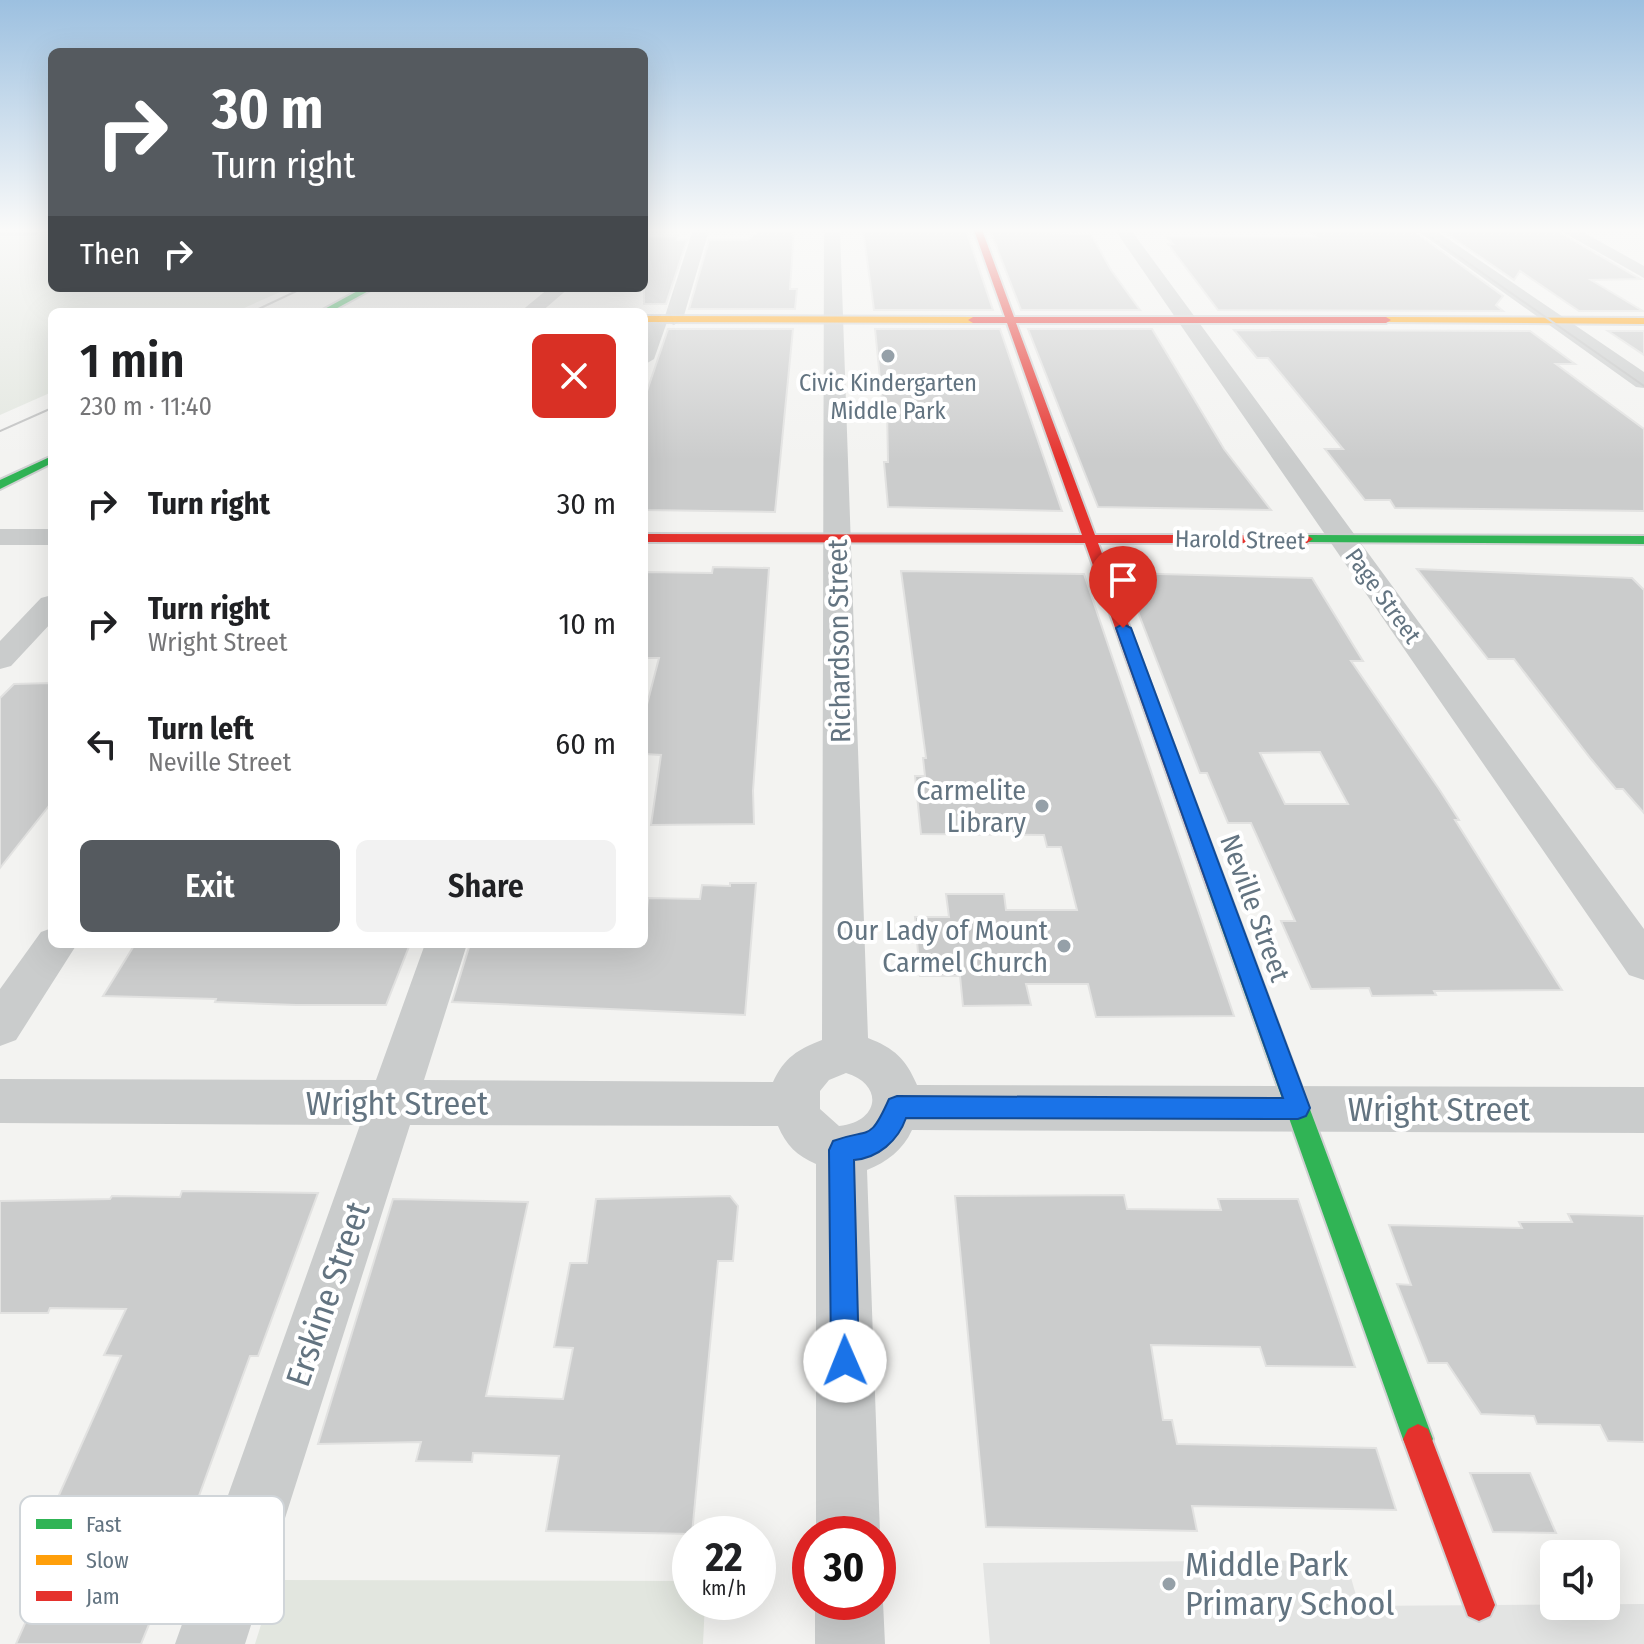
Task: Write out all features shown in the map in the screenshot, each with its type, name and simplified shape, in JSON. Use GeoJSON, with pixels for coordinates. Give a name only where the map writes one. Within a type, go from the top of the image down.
{"type":"FeatureCollection","features":[{"type":"Feature","properties":{"kind":"street","name":"Richardson Street"},"geometry":{"type":"LineString","coordinates":[[835,307],[845,1052]]}},
{"type":"Feature","properties":{"kind":"street","name":"Neville Street"},"geometry":{"type":"LineString","coordinates":[[1006,307],[1479,1605]]}},
{"type":"Feature","properties":{"kind":"street","name":"Page Street"},"geometry":{"type":"LineString","coordinates":[[1178,307],[1644,962]]}},
{"type":"Feature","properties":{"kind":"street"},"geometry":{"type":"LineString","coordinates":[[1535,307],[1644,382]]}},
{"type":"Feature","properties":{"kind":"street"},"geometry":{"type":"LineString","coordinates":[[648,348],[659,319],[1644,321]]}},
{"type":"Feature","properties":{"kind":"street"},"geometry":{"type":"LineString","coordinates":[[0,467],[48,444]]}},
{"type":"Feature","properties":{"kind":"street"},"geometry":{"type":"LineString","coordinates":[[0,485],[48,461]]}},
{"type":"Feature","properties":{"kind":"street"},"geometry":{"type":"LineString","coordinates":[[0,537],[48,537]]}},
{"type":"Feature","properties":{"kind":"street","name":"Harold Street"},"geometry":{"type":"LineString","coordinates":[[648,538],[1644,540]]}},
{"type":"Feature","properties":{"kind":"street"},"geometry":{"type":"LineString","coordinates":[[4,651],[48,608]]}},
{"type":"Feature","properties":{"kind":"street"},"geometry":{"type":"LineString","coordinates":[[0,1026],[53,948]]}},
{"type":"Feature","properties":{"kind":"street","name":"Erskine Street"},"geometry":{"type":"LineString","coordinates":[[260,1496],[445,948]]}},
{"type":"Feature","properties":{"kind":"street"},"geometry":{"type":"LineString","coordinates":[[845,1052],[879,1066],[890,1078],[897,1107],[892,1124],[879,1139],[861,1148],[841,1150],[813,1139],[796,1117],[793,1104],[799,1077],[809,1066],[845,1052]]}},
{"type":"Feature","properties":{"kind":"street","name":"Wright Street"},"geometry":{"type":"LineString","coordinates":[[0,1101],[793,1104]]}},
{"type":"Feature","properties":{"kind":"street","name":"Wright Street"},"geometry":{"type":"LineString","coordinates":[[897,1107],[1644,1110]]}},
{"type":"Feature","properties":{"kind":"street"},"geometry":{"type":"LineString","coordinates":[[841,1150],[848,1516]]}},
{"type":"Feature","properties":{"kind":"street"},"geometry":{"type":"LineString","coordinates":[[849,1620],[850,1644]]}},
{"type":"Feature","properties":{"kind":"street","name":"Erskine Street"},"geometry":{"type":"LineString","coordinates":[[210,1644],[217,1624]]}},
{"type":"Feature","properties":{"kind":"shaded area"},"geometry":{"type":"Polygon","coordinates":[[[0,307],[247,307],[48,308],[48,394],[0,415],[0,307]]]}},
{"type":"Feature","properties":{"kind":"shaded area","name":"Middle Park Primary School"},"geometry":{"type":"Polygon","coordinates":[[[1346,1560],[1359,1606],[1540,1605],[1540,1620],[1620,1620],[1620,1604],[1644,1604],[1644,1644],[990,1644],[983,1563],[1346,1560]]]}},
{"type":"Feature","properties":{"kind":"shaded area"},"geometry":{"type":"Polygon","coordinates":[[[284,1580],[672,1581],[672,1620],[704,1620],[703,1644],[255,1644],[261,1624],[284,1624],[284,1580]]]}},
{"type":"Feature","properties":{"kind":"building"},"geometry":{"type":"Polygon","coordinates":[[[690,307],[795,307],[795,309],[690,307]]]}},
{"type":"Feature","properties":{"kind":"building"},"geometry":{"type":"Polygon","coordinates":[[[874,307],[992,307],[993,310],[874,310],[874,307]]]}},
{"type":"Feature","properties":{"kind":"building"},"geometry":{"type":"Polygon","coordinates":[[[1020,307],[1138,307],[1140,310],[1021,310],[1020,307]]]}},
{"type":"Feature","properties":{"kind":"building"},"geometry":{"type":"Polygon","coordinates":[[[1216,307],[1498,307],[1503,311],[1218,310],[1216,307]]]}},
{"type":"Feature","properties":{"kind":"building"},"geometry":{"type":"Polygon","coordinates":[[[1573,307],[1636,307],[1643,311],[1579,311],[1573,307]]]}},
{"type":"Feature","properties":{"kind":"building"},"geometry":{"type":"Polygon","coordinates":[[[668,329],[793,329],[775,512],[648,510],[648,388],[668,329]]]}},
{"type":"Feature","properties":{"kind":"building"},"geometry":{"type":"Polygon","coordinates":[[[875,329],[1000,329],[1062,511],[888,507],[884,462],[888,462],[887,409],[883,409],[875,329]]]}},
{"type":"Feature","properties":{"kind":"building"},"geometry":{"type":"Polygon","coordinates":[[[1028,329],[1152,329],[1224,449],[1271,510],[1098,507],[1028,329]]]}},
{"type":"Feature","properties":{"kind":"building"},"geometry":{"type":"Polygon","coordinates":[[[1234,330],[1530,331],[1575,364],[1556,364],[1644,429],[1644,511],[1395,508],[1390,500],[1365,500],[1325,449],[1343,449],[1268,358],[1257,358],[1234,330]]]}},
{"type":"Feature","properties":{"kind":"building"},"geometry":{"type":"Polygon","coordinates":[[[1608,331],[1644,331],[1644,355],[1608,331]]]}},
{"type":"Feature","properties":{"kind":"building"},"geometry":{"type":"Polygon","coordinates":[[[713,567],[769,568],[753,791],[754,824],[651,825],[661,755],[648,754],[648,701],[659,658],[648,658],[648,572],[712,573],[713,567]]]}},
{"type":"Feature","properties":{"kind":"building"},"geometry":{"type":"Polygon","coordinates":[[[1417,569],[1632,578],[1644,590],[1644,813],[1623,789],[1616,789],[1514,659],[1488,659],[1417,569]]]}},
{"type":"Feature","properties":{"kind":"building"},"geometry":{"type":"Polygon","coordinates":[[[901,571],[1084,574],[1234,1016],[1096,1017],[1088,984],[1026,984],[1031,1005],[963,1006],[960,976],[920,976],[915,917],[949,917],[946,894],[1004,894],[1006,910],[1077,910],[1061,847],[1047,847],[1044,835],[921,834],[915,776],[925,776],[923,758],[926,758],[901,571]]]}},
{"type":"Feature","properties":{"kind":"building"},"geometry":{"type":"Polygon","coordinates":[[[1123,573],[1312,578],[1363,661],[1351,661],[1459,820],[1455,820],[1562,990],[1434,991],[1436,995],[1372,996],[1369,988],[1311,989],[1281,921],[1295,921],[1251,823],[1228,823],[1207,773],[1200,773],[1123,573]],[[1320,752],[1260,753],[1285,804],[1348,804],[1320,752]]]}},
{"type":"Feature","properties":{"kind":"building"},"geometry":{"type":"Polygon","coordinates":[[[48,683],[48,807],[0,868],[0,698],[14,684],[48,683]]]}},
{"type":"Feature","properties":{"kind":"building"},"geometry":{"type":"Polygon","coordinates":[[[730,883],[756,883],[745,1015],[452,1002],[469,948],[648,948],[648,898],[700,899],[702,885],[730,886],[730,883]]]}},
{"type":"Feature","properties":{"kind":"building"},"geometry":{"type":"Polygon","coordinates":[[[133,948],[408,948],[386,1005],[296,1005],[103,996],[133,948]]]}},
{"type":"Feature","properties":{"kind":"building"},"geometry":{"type":"Polygon","coordinates":[[[182,1191],[318,1193],[258,1356],[250,1356],[199,1496],[59,1496],[121,1356],[104,1355],[126,1309],[50,1308],[48,1313],[0,1313],[0,1201],[110,1199],[112,1196],[180,1197],[182,1191]]]}},
{"type":"Feature","properties":{"kind":"building"},"geometry":{"type":"Polygon","coordinates":[[[1124,1195],[1127,1209],[1221,1210],[1218,1199],[1298,1199],[1355,1367],[1266,1366],[1260,1347],[1151,1345],[1163,1420],[1172,1420],[1177,1444],[1376,1448],[1396,1510],[1192,1506],[1197,1531],[986,1527],[955,1196],[1124,1195]]]}},
{"type":"Feature","properties":{"kind":"building"},"geometry":{"type":"Polygon","coordinates":[[[730,1196],[738,1206],[733,1261],[718,1261],[694,1516],[672,1516],[672,1534],[546,1531],[559,1456],[473,1453],[472,1462],[416,1461],[421,1442],[318,1444],[393,1199],[528,1202],[486,1396],[563,1399],[573,1348],[554,1347],[570,1263],[587,1263],[596,1199],[730,1196]]]}},
{"type":"Feature","properties":{"kind":"building"},"geometry":{"type":"Polygon","coordinates":[[[1568,1214],[1644,1216],[1644,1442],[1608,1441],[1600,1425],[1537,1424],[1534,1416],[1481,1414],[1447,1363],[1428,1363],[1397,1284],[1411,1285],[1389,1225],[1522,1228],[1519,1222],[1572,1222],[1568,1214]]]}},
{"type":"Feature","properties":{"kind":"building"},"geometry":{"type":"Polygon","coordinates":[[[1470,1473],[1530,1473],[1556,1533],[1493,1532],[1470,1473]]]}},
{"type":"Feature","properties":{"kind":"building"},"geometry":{"type":"Polygon","coordinates":[[[25,1624],[149,1624],[141,1644],[16,1644],[25,1624]]]}},
{"type":"Feature","properties":{"kind":"tram line"},"geometry":{"type":"LineString","coordinates":[[1531,307],[1644,386]]}},
{"type":"Feature","properties":{"kind":"tram line"},"geometry":{"type":"LineString","coordinates":[[0,431],[48,410]]}},
{"type":"Feature","properties":{"kind":"traffic: fast"},"geometry":{"type":"LineString","coordinates":[[0,485],[48,461]]}},
{"type":"Feature","properties":{"kind":"traffic: fast"},"geometry":{"type":"LineString","coordinates":[[1307,539],[1644,540]]}},
{"type":"Feature","properties":{"kind":"traffic: fast"},"geometry":{"type":"LineString","coordinates":[[1217,887],[1418,1439]]}},
{"type":"Feature","properties":{"kind":"traffic: slow"},"geometry":{"type":"LineString","coordinates":[[648,319],[973,320]]}},
{"type":"Feature","properties":{"kind":"traffic: slow"},"geometry":{"type":"LineString","coordinates":[[1386,320],[1644,321]]}},
{"type":"Feature","properties":{"kind":"traffic: jam"},"geometry":{"type":"LineString","coordinates":[[1006,307],[1217,887]]}},
{"type":"Feature","properties":{"kind":"traffic: jam"},"geometry":{"type":"LineString","coordinates":[[973,320],[1386,320]]}},
{"type":"Feature","properties":{"kind":"traffic: jam"},"geometry":{"type":"LineString","coordinates":[[648,538],[1307,539]]}},
{"type":"Feature","properties":{"kind":"traffic: jam"},"geometry":{"type":"LineString","coordinates":[[1418,1439],[1479,1605]]}},
{"type":"Feature","properties":{"kind":"place","name":"Civic Kindergarten Middle Park"},"geometry":{"type":"Point","coordinates":[888,356]}},
{"type":"Feature","properties":{"kind":"place","name":"Carmelite Library"},"geometry":{"type":"Point","coordinates":[1042,806]}},
{"type":"Feature","properties":{"kind":"place","name":"Our Lady of Mount Carmel Church"},"geometry":{"type":"Point","coordinates":[1064,946]}},
{"type":"Feature","properties":{"kind":"place","name":"Middle Park Primary School"},"geometry":{"type":"Point","coordinates":[1169,1584]}},
{"type":"Feature","properties":{"kind":"route"},"geometry":{"type":"LineString","coordinates":[[845,1361],[841,1150],[861,1148],[879,1139],[892,1124],[897,1107],[1298,1108],[1123,628]]}}]}
